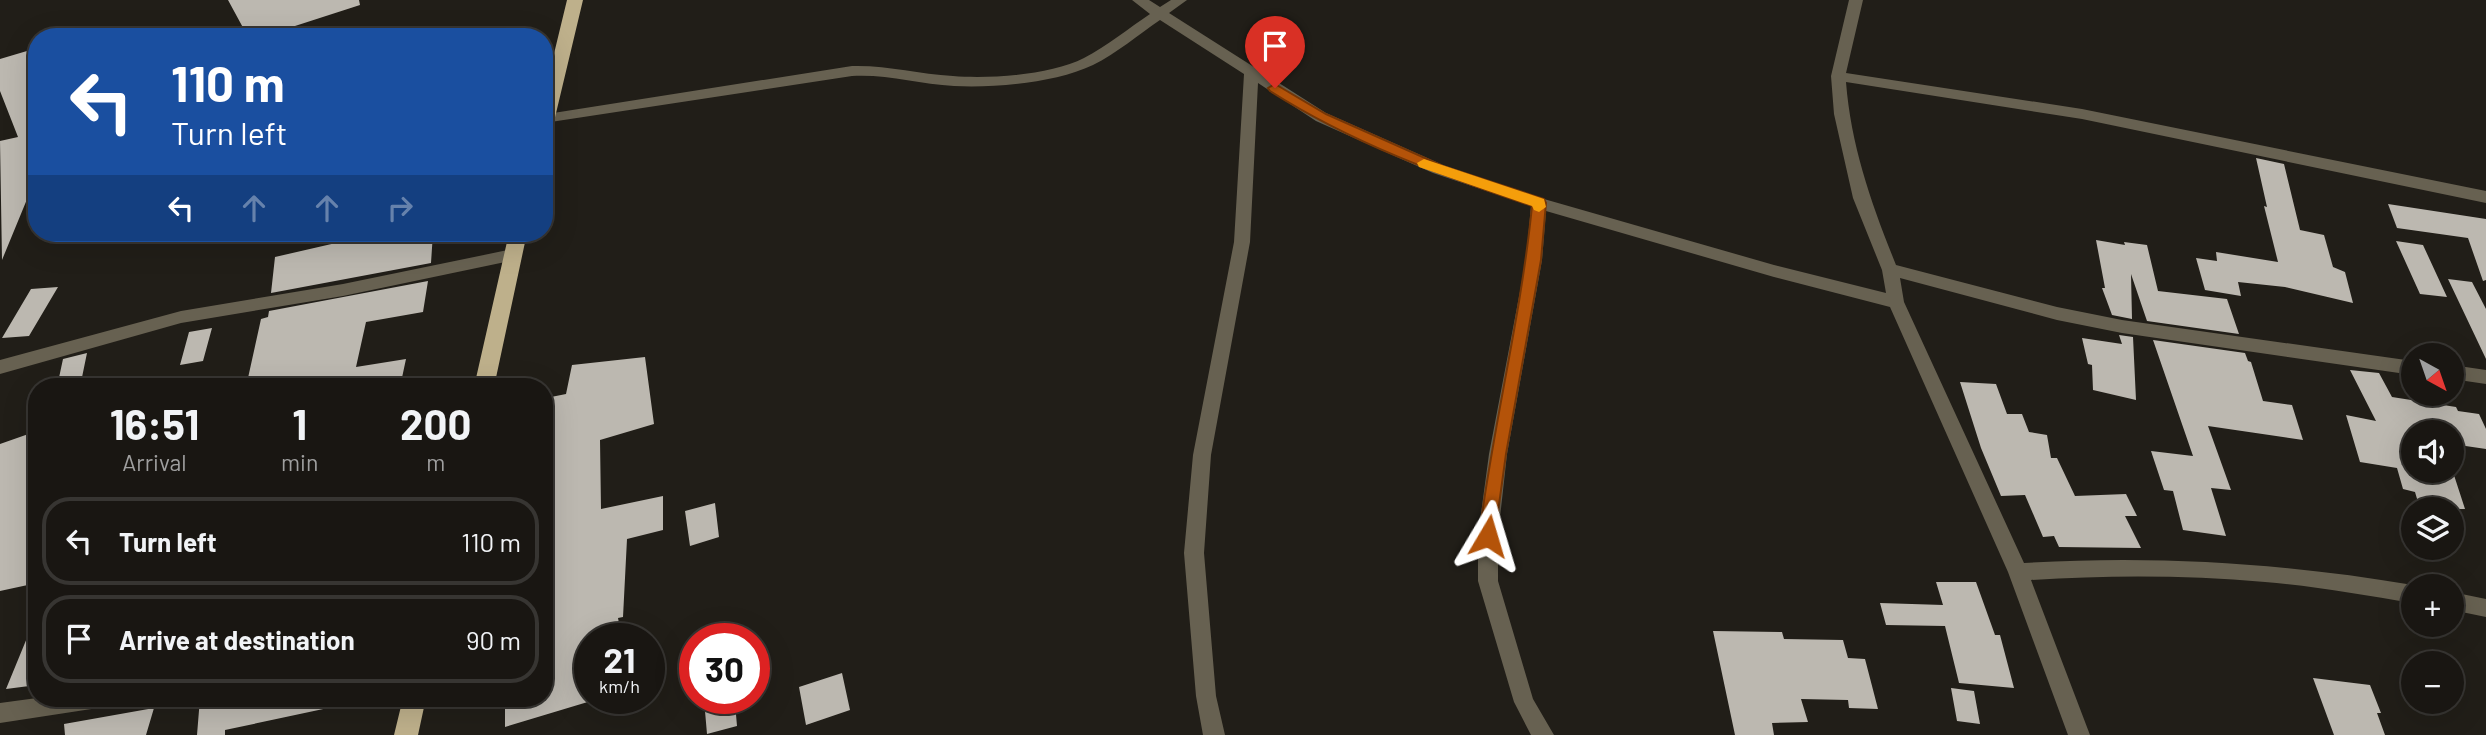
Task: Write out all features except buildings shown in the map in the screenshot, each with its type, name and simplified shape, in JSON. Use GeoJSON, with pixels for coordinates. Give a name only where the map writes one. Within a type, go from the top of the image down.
{"type":"FeatureCollection","features":[{"type":"Feature","properties":{"kind":"highway"},"geometry":{"type":"LineString","coordinates":[[553,95],[575,0]]}},
{"type":"Feature","properties":{"kind":"highway"},"geometry":{"type":"LineString","coordinates":[[486,378],[516,242]]}},
{"type":"Feature","properties":{"kind":"highway"},"geometry":{"type":"LineString","coordinates":[[406,735],[413,707]]}},
{"type":"Feature","properties":{"kind":"street"},"geometry":{"type":"LineString","coordinates":[[1139,0],[1321,117],[1438,169],[1539,203],[1774,271],[1896,302]]}},
{"type":"Feature","properties":{"kind":"street"},"geometry":{"type":"LineString","coordinates":[[553,124],[852,71],[881,70],[951,81],[979,82],[1048,74],[1088,62],[1180,0]]}},
{"type":"Feature","properties":{"kind":"street"},"geometry":{"type":"LineString","coordinates":[[1857,0],[1838,76],[1848,152],[1861,198],[1890,270],[1896,302],[2018,572],[2079,735]]}},
{"type":"Feature","properties":{"kind":"street"},"geometry":{"type":"LineString","coordinates":[[1214,735],[1206,696],[1194,553],[1202,455],[1242,242],[1251,74]]}},
{"type":"Feature","properties":{"kind":"street"},"geometry":{"type":"LineString","coordinates":[[1838,76],[2082,114],[2486,197]]}},
{"type":"Feature","properties":{"kind":"street"},"geometry":{"type":"LineString","coordinates":[[1539,203],[1534,260],[1498,454],[1488,536],[1488,581],[1524,702],[1543,735]]}},
{"type":"Feature","properties":{"kind":"street"},"geometry":{"type":"LineString","coordinates":[[0,368],[181,317],[343,290],[513,255]]}},
{"type":"Feature","properties":{"kind":"street"},"geometry":{"type":"LineString","coordinates":[[1890,270],[1924,276],[2081,319],[2271,350],[2401,366]]}},
{"type":"Feature","properties":{"kind":"street"},"geometry":{"type":"LineString","coordinates":[[2464,374],[2486,377]]}},
{"type":"Feature","properties":{"kind":"street"},"geometry":{"type":"LineString","coordinates":[[2018,572],[2131,566],[2241,570],[2401,592]]}},
{"type":"Feature","properties":{"kind":"street"},"geometry":{"type":"LineString","coordinates":[[2464,603],[2486,608]]}},
{"type":"Feature","properties":{"kind":"street"},"geometry":{"type":"LineString","coordinates":[[0,713],[39,707]]}},
{"type":"Feature","properties":{"kind":"slow traffic"},"geometry":{"type":"LineString","coordinates":[[1424,163],[1539,203],[1539,207]]}},
{"type":"Feature","properties":{"kind":"route"},"geometry":{"type":"LineString","coordinates":[[1275,88],[1321,117],[1438,169],[1539,203],[1534,260],[1498,454],[1488,536]]}}]}
